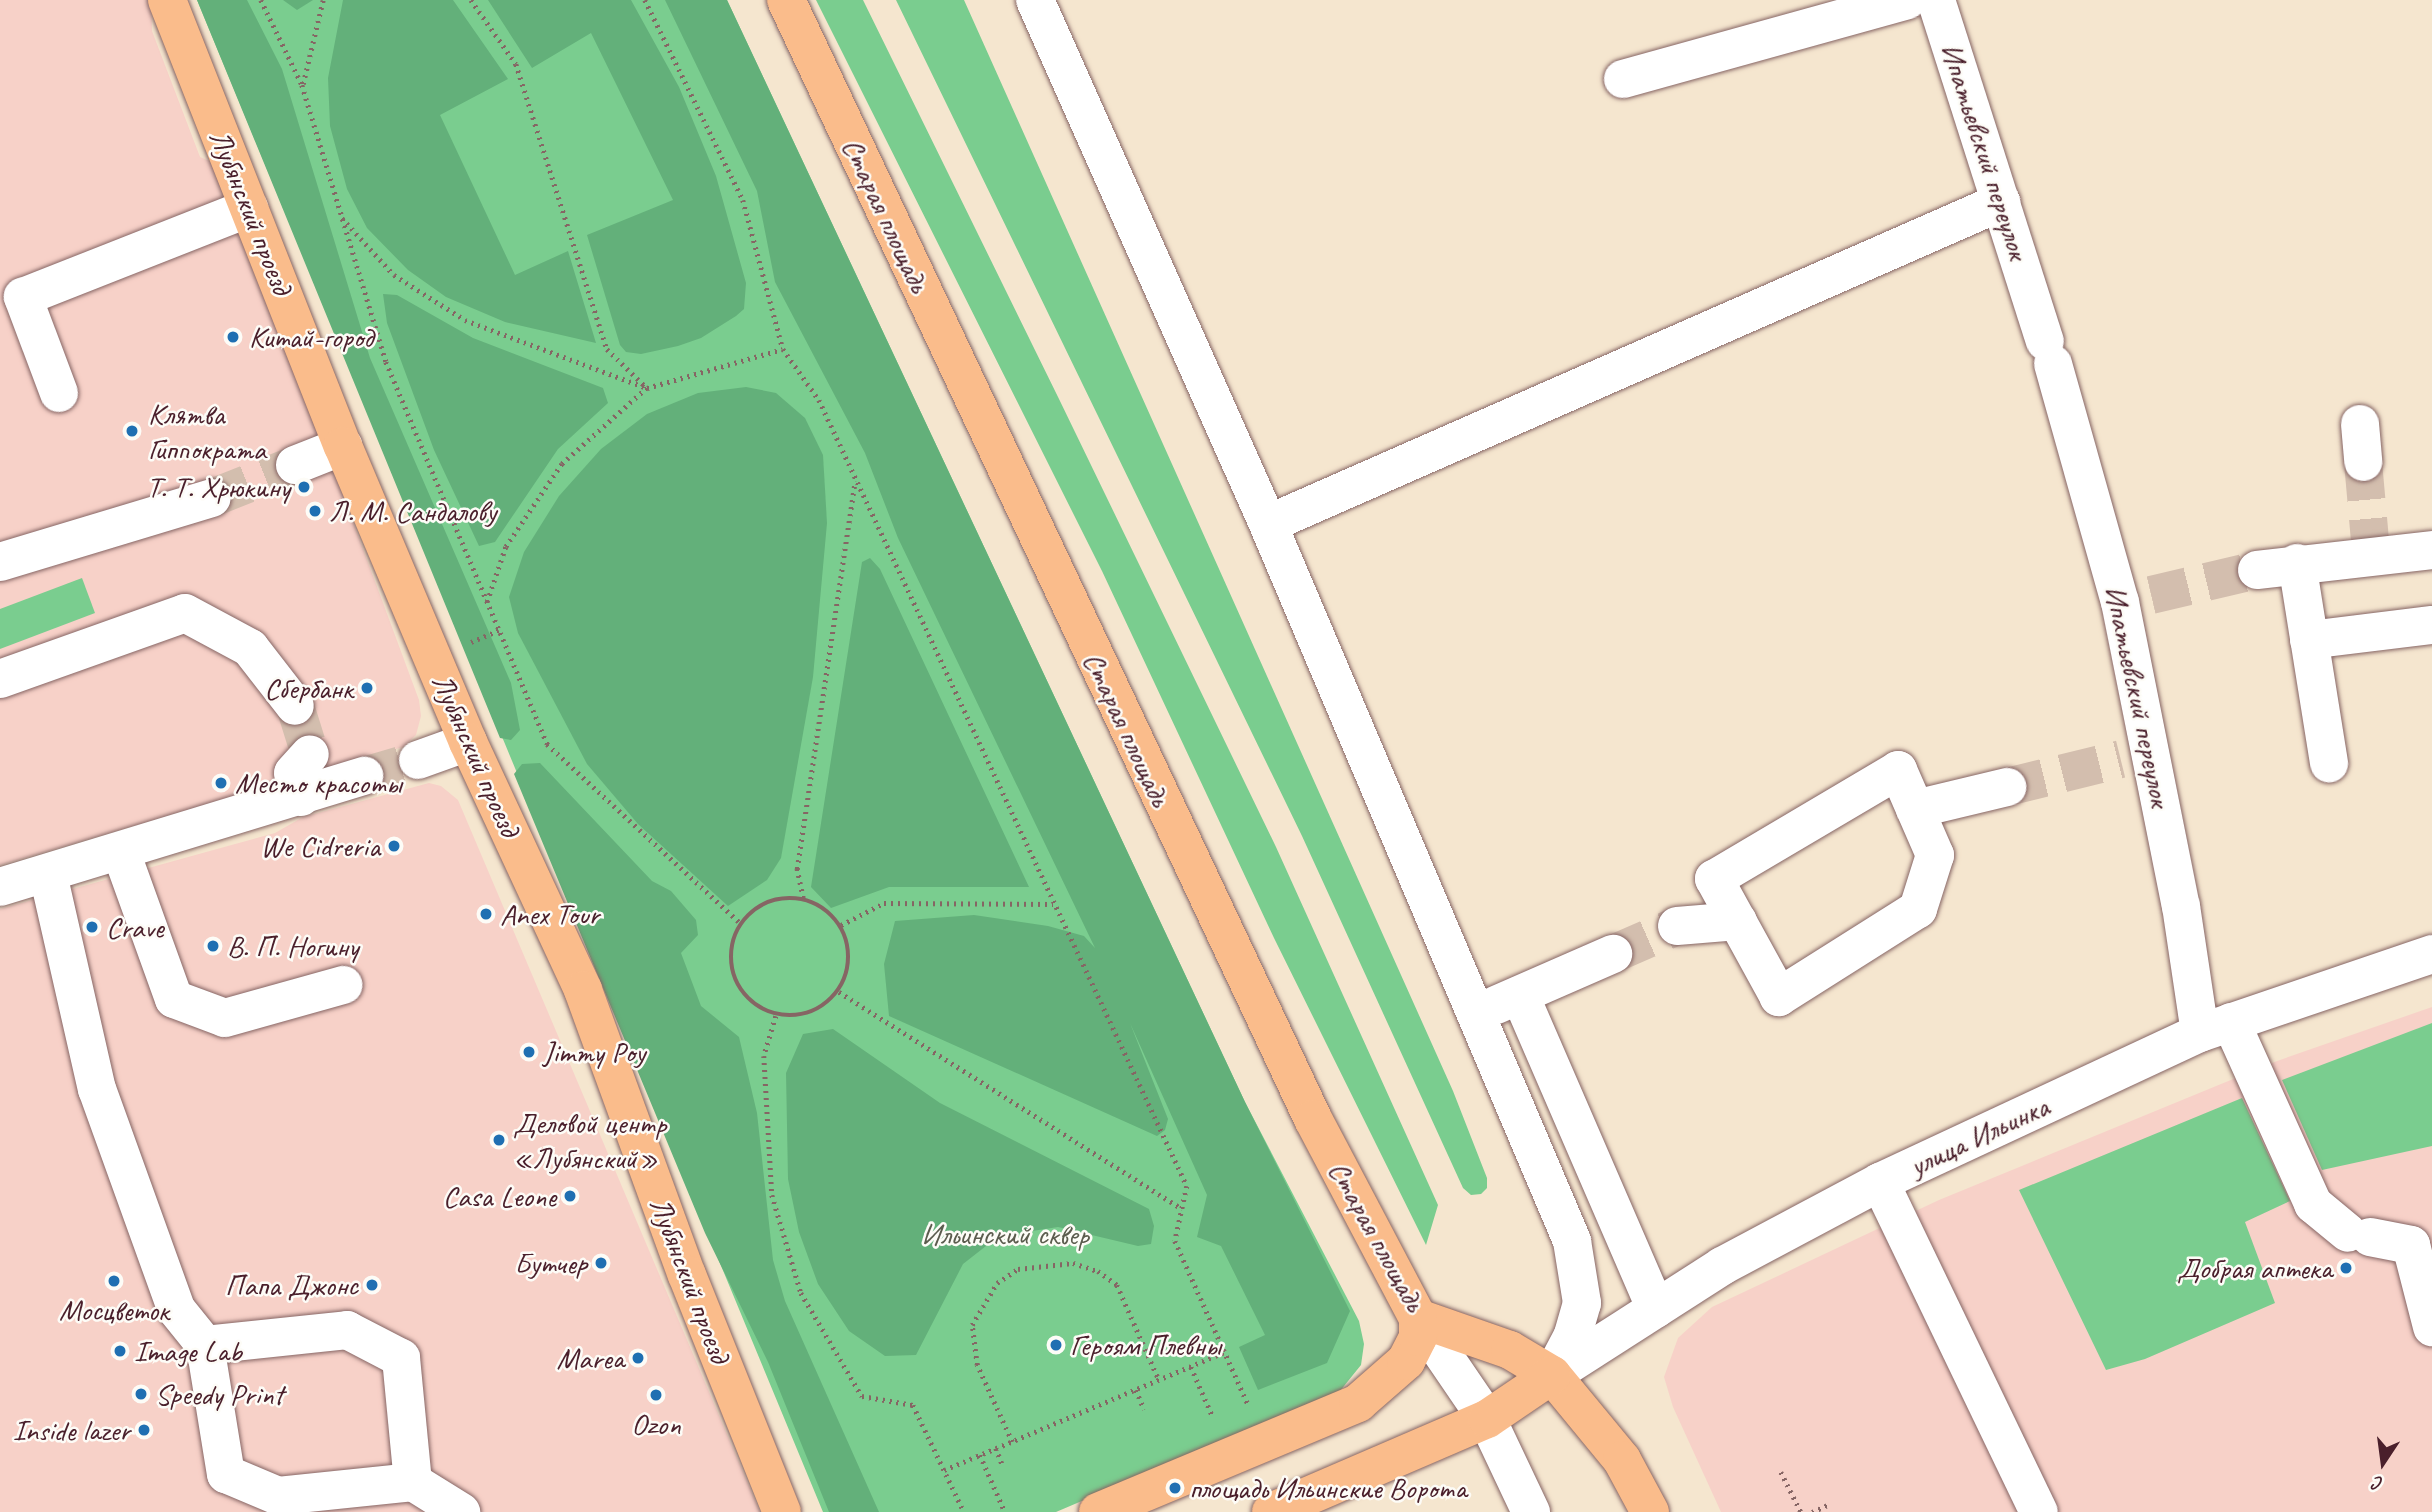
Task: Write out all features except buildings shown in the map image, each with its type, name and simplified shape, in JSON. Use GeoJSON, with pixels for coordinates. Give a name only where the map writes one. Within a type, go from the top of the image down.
{"type":"FeatureCollection","features":[{"type":"Feature","properties":{"kind":"main road","name":"Лубянский проезд"},"geometry":{"type":"LineString","coordinates":[[167,0],[343,446],[468,743],[583,990],[687,1275],[782,1512]]}},
{"type":"Feature","properties":{"kind":"main road","name":"Старая площадь"},"geometry":{"type":"LineString","coordinates":[[786,0],[1307,1107],[1418,1318],[1510,1350],[1552,1376],[1622,1460],[1650,1512]]}},
{"type":"Feature","properties":{"kind":"main road"},"geometry":{"type":"LineString","coordinates":[[1098,1512],[1358,1403],[1405,1361],[1418,1337],[1418,1318]]}},
{"type":"Feature","properties":{"kind":"main road"},"geometry":{"type":"LineString","coordinates":[[1270,1512],[1487,1419],[1552,1376]]}},
{"type":"Feature","properties":{"kind":"street"},"geometry":{"type":"LineString","coordinates":[[1035,0],[1268,524],[1517,1112],[1580,1270],[1582,1303],[1573,1335],[1552,1376]]}},
{"type":"Feature","properties":{"kind":"street"},"geometry":{"type":"LineString","coordinates":[[1623,79],[1907,0]]}},
{"type":"Feature","properties":{"kind":"street","name":"Ипатьевский переулок"},"geometry":{"type":"LineString","coordinates":[[1936,0],[2049,353],[2135,599],[2136,756],[2215,1027],[2313,1204],[2359,1235],[2412,1245],[2432,1327]]}},
{"type":"Feature","properties":{"kind":"street"},"geometry":{"type":"LineString","coordinates":[[1268,524],[2001,202]]}},
{"type":"Feature","properties":{"kind":"street"},"geometry":{"type":"LineString","coordinates":[[59,393],[12,298],[249,208]]}},
{"type":"Feature","properties":{"kind":"street"},"geometry":{"type":"LineString","coordinates":[[2360,424],[2363,462]]}},
{"type":"Feature","properties":{"kind":"street"},"geometry":{"type":"LineString","coordinates":[[295,465],[343,446]]}},
{"type":"Feature","properties":{"kind":"street"},"geometry":{"type":"LineString","coordinates":[[0,562],[212,498]]}},
{"type":"Feature","properties":{"kind":"street"},"geometry":{"type":"LineString","coordinates":[[2257,570],[2371,548],[2432,550]]}},
{"type":"Feature","properties":{"kind":"street"},"geometry":{"type":"LineString","coordinates":[[2297,563],[2329,763]]}},
{"type":"Feature","properties":{"kind":"street"},"geometry":{"type":"LineString","coordinates":[[0,679],[185,613],[250,648],[295,706]]}},
{"type":"Feature","properties":{"kind":"street"},"geometry":{"type":"LineString","coordinates":[[2309,640],[2432,625]]}},
{"type":"Feature","properties":{"kind":"street"},"geometry":{"type":"LineString","coordinates":[[418,760],[468,743]]}},
{"type":"Feature","properties":{"kind":"street"},"geometry":{"type":"LineString","coordinates":[[301,797],[293,773],[310,754]]}},
{"type":"Feature","properties":{"kind":"street"},"geometry":{"type":"LineString","coordinates":[[1898,770],[1915,809],[1935,855],[1918,909],[1779,997],[1714,879],[1898,770]]}},
{"type":"Feature","properties":{"kind":"street"},"geometry":{"type":"LineString","coordinates":[[0,887],[365,776]]}},
{"type":"Feature","properties":{"kind":"street"},"geometry":{"type":"LineString","coordinates":[[1915,809],[2007,787]]}},
{"type":"Feature","properties":{"kind":"street"},"geometry":{"type":"LineString","coordinates":[[121,852],[174,999],[225,1018],[343,985]]}},
{"type":"Feature","properties":{"kind":"street"},"geometry":{"type":"LineString","coordinates":[[48,874],[96,1089],[176,1309],[205,1345],[226,1474],[278,1496],[413,1482],[461,1512]]}},
{"type":"Feature","properties":{"kind":"street"},"geometry":{"type":"LineString","coordinates":[[1677,926],[1738,921]]}},
{"type":"Feature","properties":{"kind":"street"},"geometry":{"type":"LineString","coordinates":[[1475,1014],[1613,954]]}},
{"type":"Feature","properties":{"kind":"street","name":"улица Ильинка"},"geometry":{"type":"LineString","coordinates":[[1552,1376],[1762,1242],[1880,1182],[2215,1027],[2432,954]]}},
{"type":"Feature","properties":{"kind":"street"},"geometry":{"type":"LineString","coordinates":[[1520,995],[1656,1309]]}},
{"type":"Feature","properties":{"kind":"street"},"geometry":{"type":"LineString","coordinates":[[1880,1182],[2039,1512]]}},
{"type":"Feature","properties":{"kind":"street"},"geometry":{"type":"LineString","coordinates":[[1418,1318],[1487,1419],[1531,1512]]}},
{"type":"Feature","properties":{"kind":"street"},"geometry":{"type":"LineString","coordinates":[[205,1345],[347,1330],[401,1357],[413,1482]]}},
{"type":"Feature","properties":{"kind":"path"},"geometry":{"type":"LineString","coordinates":[[261,0],[302,85],[339,215],[386,362],[547,744],[740,923]]}},
{"type":"Feature","properties":{"kind":"path"},"geometry":{"type":"LineString","coordinates":[[302,85],[323,0]]}},
{"type":"Feature","properties":{"kind":"path"},"geometry":{"type":"LineString","coordinates":[[471,0],[516,64],[607,349],[647,388]]}},
{"type":"Feature","properties":{"kind":"path"},"geometry":{"type":"LineString","coordinates":[[645,0],[743,200],[783,349],[819,400],[1187,1186],[1175,1241],[1252,1413]]}},
{"type":"Feature","properties":{"kind":"path"},"geometry":{"type":"LineString","coordinates":[[339,215],[394,275],[465,320],[647,388]]}},
{"type":"Feature","properties":{"kind":"path"},"geometry":{"type":"LineString","coordinates":[[487,603],[506,547],[562,464],[647,388],[783,349]]}},
{"type":"Feature","properties":{"kind":"path"},"geometry":{"type":"LineString","coordinates":[[803,898],[797,869],[855,479]]}},
{"type":"Feature","properties":{"kind":"path"},"geometry":{"type":"LineString","coordinates":[[469,643],[499,630]]}},
{"type":"Feature","properties":{"kind":"path"},"geometry":{"type":"LineString","coordinates":[[779,897],[803,898],[825,908],[841,925],[849,947],[849,971],[839,992],[822,1008],[800,1016],[776,1016],[755,1006],[739,989],[731,967],[731,944],[740,923],[757,906],[779,897]]}},
{"type":"Feature","properties":{"kind":"path"},"geometry":{"type":"LineString","coordinates":[[841,925],[884,903],[1053,904]]}},
{"type":"Feature","properties":{"kind":"path"},"geometry":{"type":"LineString","coordinates":[[839,992],[1181,1209]]}},
{"type":"Feature","properties":{"kind":"path"},"geometry":{"type":"LineString","coordinates":[[776,1016],[764,1056],[772,1195],[802,1293],[862,1396],[913,1405],[964,1512]]}},
{"type":"Feature","properties":{"kind":"path"},"geometry":{"type":"LineString","coordinates":[[1012,1442],[977,1365],[972,1325],[997,1283],[1018,1269],[1073,1263],[1098,1270],[1117,1285],[1159,1380]]}},
{"type":"Feature","properties":{"kind":"path"},"geometry":{"type":"LineString","coordinates":[[944,1470],[1225,1352]]}},
{"type":"Feature","properties":{"kind":"path"},"geometry":{"type":"LineString","coordinates":[[1191,1367],[1217,1428]]}},
{"type":"Feature","properties":{"kind":"path"},"geometry":{"type":"LineString","coordinates":[[1136,1390],[1144,1409]]}},
{"type":"Feature","properties":{"kind":"path"},"geometry":{"type":"LineString","coordinates":[[996,1448],[1003,1466]]}},
{"type":"Feature","properties":{"kind":"path"},"geometry":{"type":"LineString","coordinates":[[980,1455],[1004,1512]]}},
{"type":"Feature","properties":{"kind":"path"},"geometry":{"type":"LineString","coordinates":[[1781,1472],[1801,1512]]}},
{"type":"Feature","properties":{"kind":"path"},"geometry":{"type":"LineString","coordinates":[[1812,1512],[1828,1505]]}},
{"type":"Feature","properties":{"kind":"shaded area"},"geometry":{"type":"Polygon","coordinates":[[[0,0],[151,0],[152,31],[200,157],[221,166],[419,700],[421,716],[416,735],[403,747],[0,865],[0,0]]]}},
{"type":"Feature","properties":{"kind":"shaded area"},"geometry":{"type":"Polygon","coordinates":[[[429,783],[441,786],[458,800],[760,1512],[0,1512],[0,909],[275,833],[303,817],[429,783]]]}},
{"type":"Feature","properties":{"kind":"shaded area"},"geometry":{"type":"Polygon","coordinates":[[[2432,1007],[2432,1512],[1721,1512],[1673,1407],[1664,1377],[1678,1338],[1712,1307],[1939,1200],[2277,1061],[2432,1007]]]}},
{"type":"Feature","properties":{"kind":"green space","name":"Ильинский сквер"},"geometry":{"type":"Polygon","coordinates":[[[197,0],[727,0],[1245,1102],[1359,1321],[1364,1344],[1361,1365],[1340,1391],[1056,1512],[823,1512],[197,0]]]}},
{"type":"Feature","properties":{"kind":"green space"},"geometry":{"type":"Polygon","coordinates":[[[197,0],[247,0],[282,69],[370,358],[511,683],[520,730],[511,740],[500,738],[197,0]]]}},
{"type":"Feature","properties":{"kind":"green space"},"geometry":{"type":"Polygon","coordinates":[[[283,0],[313,0],[297,10],[283,0]]]}},
{"type":"Feature","properties":{"kind":"green space"},"geometry":{"type":"Polygon","coordinates":[[[343,0],[453,0],[508,79],[440,115],[515,275],[568,251],[596,343],[505,322],[446,297],[408,270],[367,228],[347,189],[330,126],[328,78],[343,0]]]}},
{"type":"Feature","properties":{"kind":"green space"},"geometry":{"type":"Polygon","coordinates":[[[488,0],[631,0],[679,87],[716,176],[746,283],[744,309],[736,316],[701,338],[678,346],[641,354],[626,352],[620,345],[587,235],[673,200],[591,33],[532,68],[488,0]]]}},
{"type":"Feature","properties":{"kind":"green space"},"geometry":{"type":"Polygon","coordinates":[[[665,0],[727,0],[1245,1102],[1350,1311],[1327,1363],[1258,1390],[1239,1347],[1265,1335],[1221,1246],[1197,1237],[1207,1195],[1130,1023],[1168,1119],[1165,1130],[1157,1136],[889,1016],[884,964],[895,921],[974,915],[1048,926],[1084,936],[1095,948],[898,538],[865,453],[775,282],[757,191],[665,0]]]}},
{"type":"Feature","properties":{"kind":"green space"},"geometry":{"type":"Polygon","coordinates":[[[816,0],[863,0],[1059,399],[1276,847],[1438,1205],[1426,1245],[1274,938],[1102,571],[816,0]]]}},
{"type":"Feature","properties":{"kind":"green space"},"geometry":{"type":"Polygon","coordinates":[[[896,0],[964,0],[1453,1091],[1487,1178],[1487,1188],[1481,1194],[1471,1195],[1463,1188],[1302,836],[896,0]]]}},
{"type":"Feature","properties":{"kind":"green space"},"geometry":{"type":"Polygon","coordinates":[[[383,294],[397,295],[473,338],[603,388],[608,403],[558,449],[495,542],[479,546],[434,450],[387,323],[383,294]]]}},
{"type":"Feature","properties":{"kind":"green space"},"geometry":{"type":"Polygon","coordinates":[[[746,387],[776,393],[805,418],[823,455],[827,523],[813,677],[781,858],[767,880],[728,906],[638,824],[587,764],[518,633],[509,597],[524,552],[559,496],[601,449],[647,414],[698,393],[746,387]]]}},
{"type":"Feature","properties":{"kind":"green space"},"geometry":{"type":"Polygon","coordinates":[[[870,558],[880,569],[1029,887],[889,887],[831,908],[811,887],[862,562],[870,558]]]}},
{"type":"Feature","properties":{"kind":"green space"},"geometry":{"type":"Polygon","coordinates":[[[82,578],[95,613],[0,649],[0,609],[82,578]]]}},
{"type":"Feature","properties":{"kind":"green space"},"geometry":{"type":"Polygon","coordinates":[[[540,763],[652,881],[671,891],[696,920],[698,935],[681,953],[701,1006],[739,1037],[757,1113],[773,1260],[785,1301],[879,1512],[829,1512],[768,1362],[705,1233],[514,774],[522,764],[540,763]]]}},
{"type":"Feature","properties":{"kind":"green space"},"geometry":{"type":"Polygon","coordinates":[[[2432,1023],[2432,1146],[2322,1170],[2282,1080],[2432,1023]]]}},
{"type":"Feature","properties":{"kind":"green space"},"geometry":{"type":"Polygon","coordinates":[[[833,1029],[940,1103],[1149,1209],[1154,1226],[1151,1244],[1138,1246],[1058,1227],[1013,1234],[986,1246],[963,1264],[916,1355],[885,1356],[849,1331],[818,1284],[799,1232],[788,1179],[786,1073],[803,1034],[833,1029]]]}},
{"type":"Feature","properties":{"kind":"green space"},"geometry":{"type":"Polygon","coordinates":[[[2242,1098],[2290,1201],[2245,1222],[2275,1303],[2145,1359],[2106,1370],[2019,1190],[2242,1098]]]}},
{"type":"Feature","properties":{"kind":"tunnel"},"geometry":{"type":"LineString","coordinates":[[2363,462],[2370,540]]}},
{"type":"Feature","properties":{"kind":"tunnel"},"geometry":{"type":"LineString","coordinates":[[212,498],[295,465]]}},
{"type":"Feature","properties":{"kind":"tunnel"},"geometry":{"type":"LineString","coordinates":[[2151,595],[2257,570]]}},
{"type":"Feature","properties":{"kind":"tunnel"},"geometry":{"type":"LineString","coordinates":[[295,706],[310,754]]}},
{"type":"Feature","properties":{"kind":"tunnel"},"geometry":{"type":"LineString","coordinates":[[2007,787],[2121,759]]}},
{"type":"Feature","properties":{"kind":"tunnel"},"geometry":{"type":"LineString","coordinates":[[364,776],[418,760]]}},
{"type":"Feature","properties":{"kind":"tunnel"},"geometry":{"type":"LineString","coordinates":[[1613,954],[1677,926]]}},
{"type":"Feature","properties":{"kind":"place","name":"Китай-город"},"geometry":{"type":"Point","coordinates":[233,337]}},
{"type":"Feature","properties":{"kind":"place","name":"Клятва Гиппократа"},"geometry":{"type":"Point","coordinates":[132,431]}},
{"type":"Feature","properties":{"kind":"place","name":"Т. Т. Хрюкину"},"geometry":{"type":"Point","coordinates":[304,487]}},
{"type":"Feature","properties":{"kind":"place","name":"Л. М. Сандалову"},"geometry":{"type":"Point","coordinates":[315,511]}},
{"type":"Feature","properties":{"kind":"place","name":"Сбербанк"},"geometry":{"type":"Point","coordinates":[367,688]}},
{"type":"Feature","properties":{"kind":"place","name":"Место красоты"},"geometry":{"type":"Point","coordinates":[221,783]}},
{"type":"Feature","properties":{"kind":"place","name":"We Cidreria"},"geometry":{"type":"Point","coordinates":[394,846]}},
{"type":"Feature","properties":{"kind":"place","name":"Anex Tour"},"geometry":{"type":"Point","coordinates":[486,914]}},
{"type":"Feature","properties":{"kind":"place","name":"Crave"},"geometry":{"type":"Point","coordinates":[92,927]}},
{"type":"Feature","properties":{"kind":"place","name":"В. П. Ногину"},"geometry":{"type":"Point","coordinates":[213,946]}},
{"type":"Feature","properties":{"kind":"place","name":"Jimmy Poy"},"geometry":{"type":"Point","coordinates":[529,1052]}},
{"type":"Feature","properties":{"kind":"place","name":"Деловой центр «Лубянский»"},"geometry":{"type":"Point","coordinates":[499,1140]}},
{"type":"Feature","properties":{"kind":"place","name":"Casa Leone"},"geometry":{"type":"Point","coordinates":[570,1196]}},
{"type":"Feature","properties":{"kind":"place","name":"Бутчер"},"geometry":{"type":"Point","coordinates":[601,1263]}},
{"type":"Feature","properties":{"kind":"place","name":"Добрая аптека"},"geometry":{"type":"Point","coordinates":[2346,1268]}},
{"type":"Feature","properties":{"kind":"place","name":"Мосцветок"},"geometry":{"type":"Point","coordinates":[114,1281]}},
{"type":"Feature","properties":{"kind":"place","name":"Папа Джонс"},"geometry":{"type":"Point","coordinates":[372,1285]}},
{"type":"Feature","properties":{"kind":"place","name":"Героям Плевны"},"geometry":{"type":"Point","coordinates":[1056,1345]}},
{"type":"Feature","properties":{"kind":"place","name":"Image Lab"},"geometry":{"type":"Point","coordinates":[120,1351]}},
{"type":"Feature","properties":{"kind":"place","name":"Marea"},"geometry":{"type":"Point","coordinates":[638,1358]}},
{"type":"Feature","properties":{"kind":"place","name":"Speedy Print"},"geometry":{"type":"Point","coordinates":[141,1394]}},
{"type":"Feature","properties":{"kind":"place","name":"Ozon"},"geometry":{"type":"Point","coordinates":[656,1395]}},
{"type":"Feature","properties":{"kind":"place","name":"Inside lazer"},"geometry":{"type":"Point","coordinates":[144,1430]}},
{"type":"Feature","properties":{"kind":"place","name":"площадь Ильинские Ворота"},"geometry":{"type":"Point","coordinates":[1175,1488]}}]}
